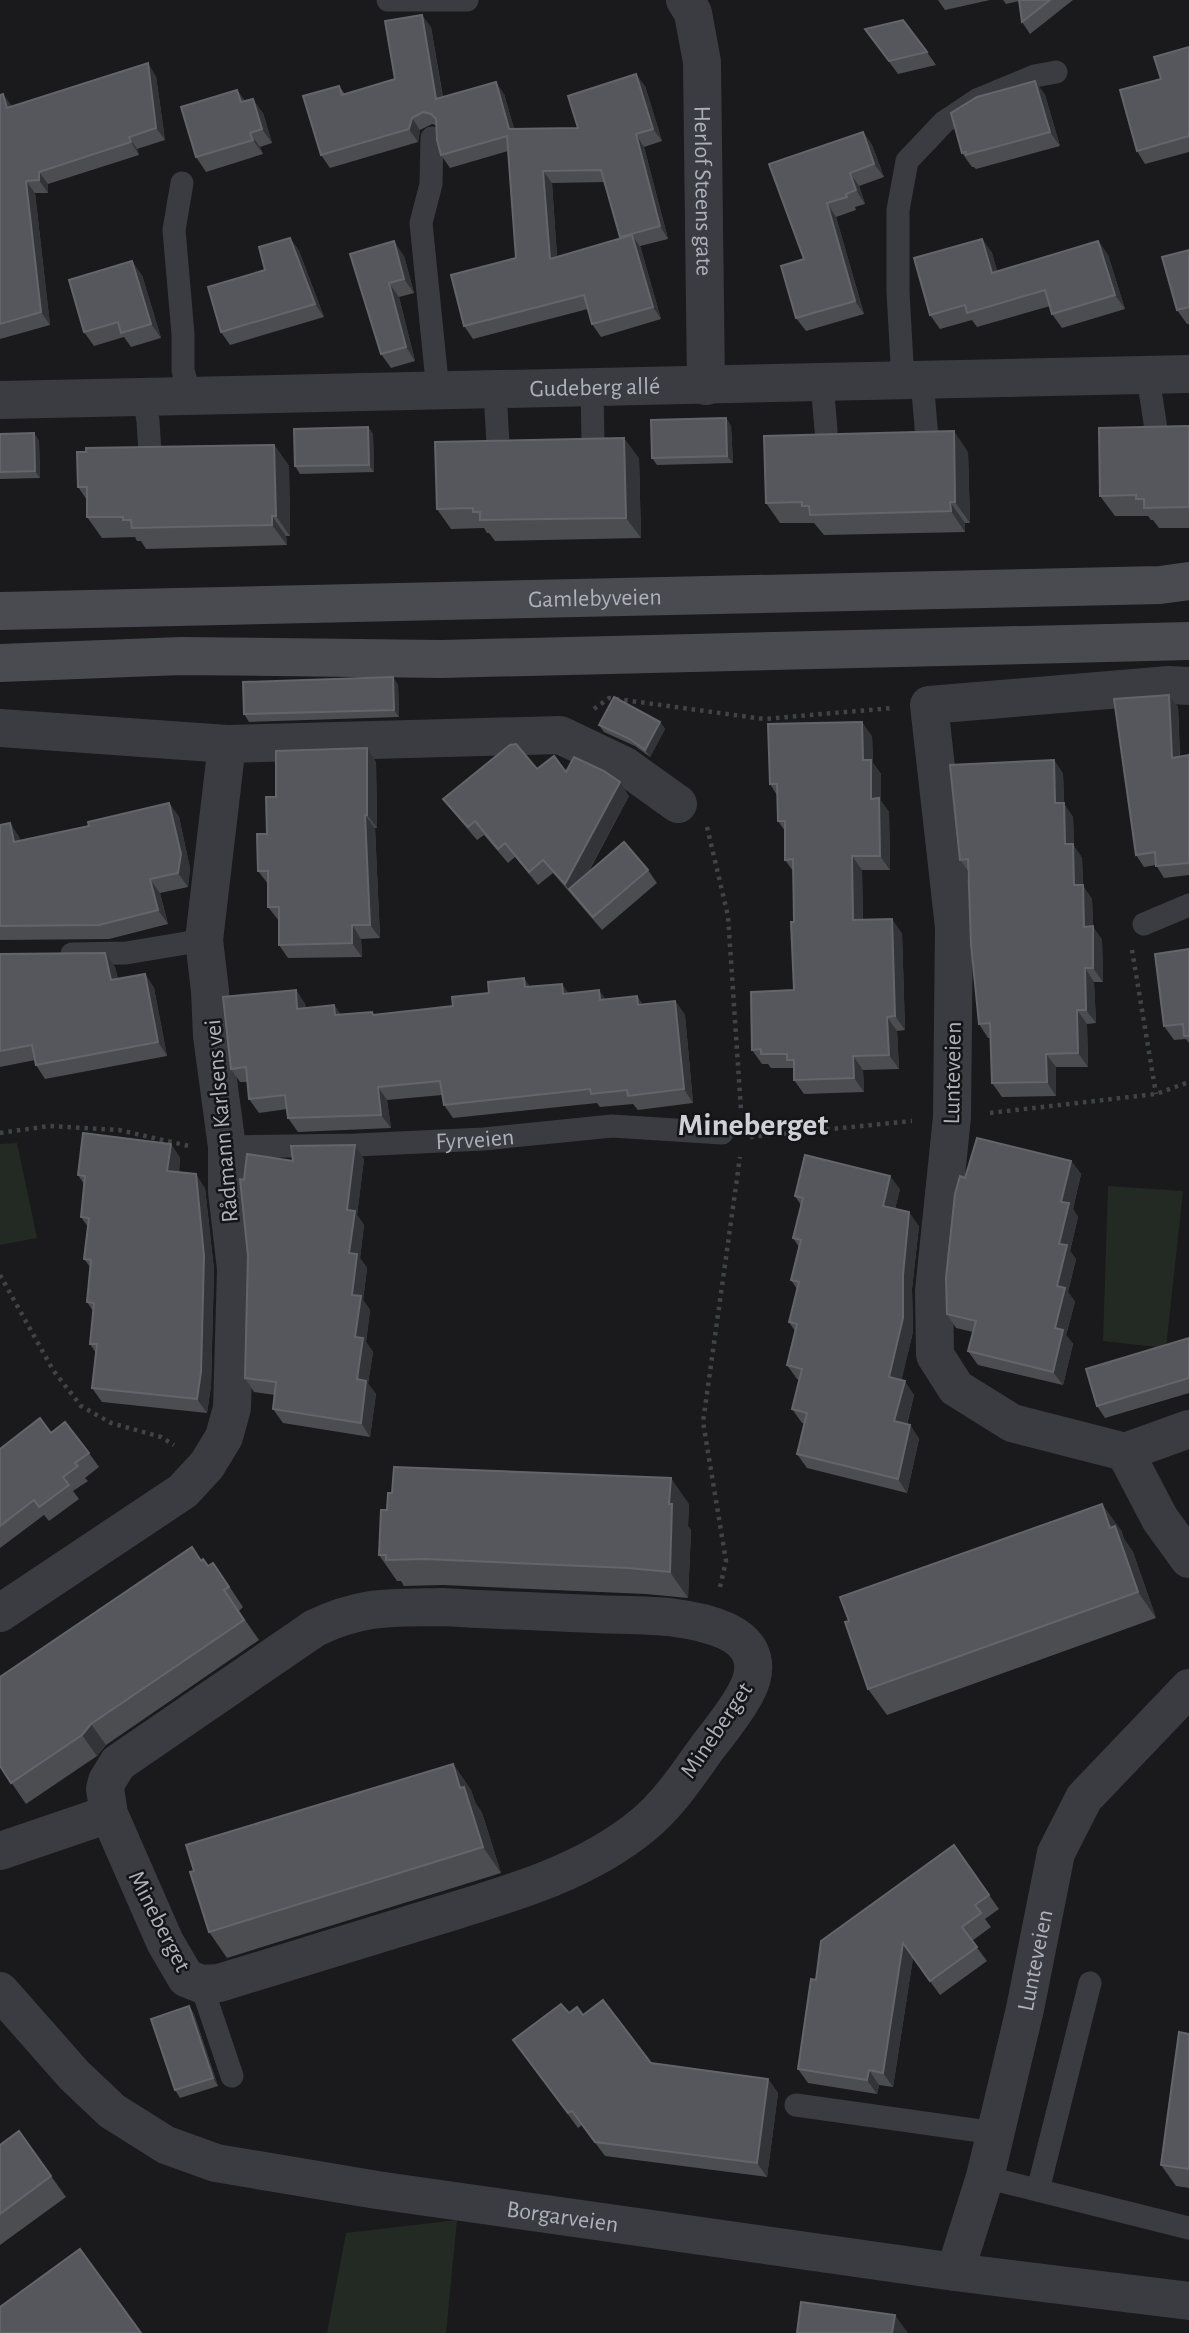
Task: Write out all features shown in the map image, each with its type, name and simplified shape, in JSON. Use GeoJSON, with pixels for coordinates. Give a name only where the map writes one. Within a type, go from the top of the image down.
{"type":"FeatureCollection","features":[{"type":"Feature","properties":{"kind":"street","name":"Herlof Steens gate"},"geometry":{"type":"LineString","coordinates":[[697,4],[702,62],[706,386]]}},
{"type":"Feature","properties":{"kind":"street","name":"Gudeberg allé"},"geometry":{"type":"LineString","coordinates":[[0,400],[1189,374]]}},
{"type":"Feature","properties":{"kind":"street","name":"Gamlebyveien"},"geometry":{"type":"LineString","coordinates":[[0,611],[1160,585],[1189,582]]}},
{"type":"Feature","properties":{"kind":"street"},"geometry":{"type":"LineString","coordinates":[[0,663],[181,656],[442,659],[1189,641]]}},
{"type":"Feature","properties":{"kind":"street"},"geometry":{"type":"LineString","coordinates":[[929,705],[1169,685],[1189,686]]}},
{"type":"Feature","properties":{"kind":"street","name":"Lunteveien"},"geometry":{"type":"LineString","coordinates":[[929,705],[954,926],[953,1117],[934,1291],[934,1355],[956,1388],[1012,1423],[1125,1452]]}},
{"type":"Feature","properties":{"kind":"street"},"geometry":{"type":"LineString","coordinates":[[0,728],[227,744],[560,735],[625,766],[678,804]]}},
{"type":"Feature","properties":{"kind":"street","name":"Rådmann Karlsens vei"},"geometry":{"type":"LineString","coordinates":[[0,1613],[183,1491],[207,1465],[224,1437],[232,1408],[236,1269],[227,1191],[227,1147],[212,1036],[211,991],[204,940],[227,744]]}},
{"type":"Feature","properties":{"kind":"street"},"geometry":{"type":"LineString","coordinates":[[1189,1429],[1125,1452],[1160,1519],[1189,1559]]}},
{"type":"Feature","properties":{"kind":"street","name":"Mineberget"},"geometry":{"type":"LineString","coordinates":[[442,1607],[668,1617],[710,1625],[727,1632],[746,1647],[752,1657],[752,1682],[741,1702],[672,1795],[644,1825],[599,1855],[554,1878],[219,1983],[201,1984],[186,1978],[165,1942],[109,1814],[105,1789],[118,1763],[315,1628],[342,1615],[369,1609],[442,1607]]}},
{"type":"Feature","properties":{"kind":"street","name":"Lunteveien"},"geometry":{"type":"LineString","coordinates":[[955,2272],[985,2177],[1024,2009],[1056,1853],[1084,1798],[1189,1688]]}},
{"type":"Feature","properties":{"kind":"street"},"geometry":{"type":"LineString","coordinates":[[0,1851],[109,1814]]}},
{"type":"Feature","properties":{"kind":"street","name":"Borgarveien"},"geometry":{"type":"LineString","coordinates":[[0,1991],[74,2075],[112,2111],[166,2145],[216,2163],[391,2192],[955,2272],[1189,2301]]}},
{"type":"Feature","properties":{"kind":"lane"},"geometry":{"type":"LineString","coordinates":[[388,0],[467,0]]}},
{"type":"Feature","properties":{"kind":"lane"},"geometry":{"type":"LineString","coordinates":[[927,438],[912,380],[898,210],[907,161],[944,122],[977,100],[1035,76],[1056,72]]}},
{"type":"Feature","properties":{"kind":"lane"},"geometry":{"type":"LineString","coordinates":[[432,138],[432,184],[421,223],[438,391]]}},
{"type":"Feature","properties":{"kind":"lane"},"geometry":{"type":"LineString","coordinates":[[182,183],[174,230],[183,334],[183,370],[190,397]]}},
{"type":"Feature","properties":{"kind":"lane"},"geometry":{"type":"LineString","coordinates":[[1150,375],[1156,429]]}},
{"type":"Feature","properties":{"kind":"lane"},"geometry":{"type":"LineString","coordinates":[[822,383],[826,430]]}},
{"type":"Feature","properties":{"kind":"lane"},"geometry":{"type":"LineString","coordinates":[[593,388],[593,442]]}},
{"type":"Feature","properties":{"kind":"lane"},"geometry":{"type":"LineString","coordinates":[[495,390],[498,444]]}},
{"type":"Feature","properties":{"kind":"lane"},"geometry":{"type":"LineString","coordinates":[[144,397],[150,453]]}},
{"type":"Feature","properties":{"kind":"lane"},"geometry":{"type":"LineString","coordinates":[[1144,924],[1189,905]]}},
{"type":"Feature","properties":{"kind":"lane"},"geometry":{"type":"LineString","coordinates":[[48,954],[126,953],[204,940]]}},
{"type":"Feature","properties":{"kind":"lane","name":"Fyrveien"},"geometry":{"type":"LineString","coordinates":[[227,1147],[484,1139],[612,1126],[722,1133]]}},
{"type":"Feature","properties":{"kind":"lane"},"geometry":{"type":"LineString","coordinates":[[1038,2190],[1090,1983]]}},
{"type":"Feature","properties":{"kind":"lane"},"geometry":{"type":"LineString","coordinates":[[201,1984],[232,2076]]}},
{"type":"Feature","properties":{"kind":"lane"},"geometry":{"type":"LineString","coordinates":[[796,2105],[995,2133]]}},
{"type":"Feature","properties":{"kind":"lane"},"geometry":{"type":"LineString","coordinates":[[985,2177],[1189,2228]]}},
{"type":"Feature","properties":{"kind":"path"},"geometry":{"type":"LineString","coordinates":[[560,735],[609,698],[764,719],[929,705]]}},
{"type":"Feature","properties":{"kind":"path"},"geometry":{"type":"LineString","coordinates":[[678,804],[705,820],[728,916],[741,1110]]}},
{"type":"Feature","properties":{"kind":"path"},"geometry":{"type":"LineString","coordinates":[[1144,924],[1132,950],[1156,1094]]}},
{"type":"Feature","properties":{"kind":"path"},"geometry":{"type":"LineString","coordinates":[[0,1133],[48,1126],[119,1130],[187,1145],[227,1147]]}},
{"type":"Feature","properties":{"kind":"path"},"geometry":{"type":"LineString","coordinates":[[710,1625],[726,1560],[703,1422],[741,1152]]}},
{"type":"Feature","properties":{"kind":"path"},"geometry":{"type":"LineString","coordinates":[[0,1275],[53,1370],[81,1406],[111,1423],[161,1437],[207,1465]]}},
{"type":"Feature","properties":{"kind":"shaded area"},"geometry":{"type":"Polygon","coordinates":[[[17,1143],[37,1238],[0,1245],[0,1144],[17,1143]]]}},
{"type":"Feature","properties":{"kind":"shaded area"},"geometry":{"type":"Polygon","coordinates":[[[1108,1186],[1183,1191],[1166,1348],[1103,1341],[1108,1186]]]}},
{"type":"Feature","properties":{"kind":"shaded area"},"geometry":{"type":"Polygon","coordinates":[[[457,2220],[446,2333],[327,2333],[346,2233],[457,2220]]]}},
{"type":"Feature","properties":{"kind":"building"},"geometry":{"type":"Polygon","coordinates":[[[1019,0],[1050,0],[1022,22],[1019,0]]]}},
{"type":"Feature","properties":{"kind":"building"},"geometry":{"type":"Polygon","coordinates":[[[422,15],[436,99],[496,82],[509,129],[578,128],[568,96],[636,74],[653,129],[636,134],[660,226],[620,237],[601,170],[543,171],[550,259],[632,235],[653,307],[592,324],[584,295],[464,326],[451,275],[516,258],[507,136],[441,155],[436,119],[423,112],[412,118],[409,129],[321,155],[303,96],[339,86],[342,95],[395,79],[385,21],[422,15]]]}},
{"type":"Feature","properties":{"kind":"building"},"geometry":{"type":"Polygon","coordinates":[[[903,20],[927,52],[889,61],[865,29],[903,20]]]}},
{"type":"Feature","properties":{"kind":"building"},"geometry":{"type":"Polygon","coordinates":[[[1189,47],[1189,136],[1137,151],[1120,90],[1161,79],[1154,57],[1189,47]]]}},
{"type":"Feature","properties":{"kind":"building"},"geometry":{"type":"Polygon","coordinates":[[[148,63],[156,128],[129,137],[131,142],[39,172],[39,180],[26,181],[41,312],[0,324],[0,95],[3,94],[7,108],[148,63]]]}},
{"type":"Feature","properties":{"kind":"building"},"geometry":{"type":"Polygon","coordinates":[[[1035,81],[1050,132],[966,155],[966,152],[962,153],[951,113],[977,97],[1035,81]]]}},
{"type":"Feature","properties":{"kind":"building"},"geometry":{"type":"Polygon","coordinates":[[[237,90],[241,102],[253,99],[262,129],[250,133],[253,140],[196,157],[181,107],[237,90]]]}},
{"type":"Feature","properties":{"kind":"building"},"geometry":{"type":"Polygon","coordinates":[[[863,132],[874,164],[850,173],[856,190],[846,194],[847,197],[827,203],[855,301],[796,318],[781,266],[804,259],[769,164],[863,132]]]}},
{"type":"Feature","properties":{"kind":"building"},"geometry":{"type":"Polygon","coordinates":[[[290,238],[315,304],[221,332],[208,287],[265,270],[259,247],[290,238]]]}},
{"type":"Feature","properties":{"kind":"building"},"geometry":{"type":"Polygon","coordinates":[[[982,239],[992,273],[1098,241],[1115,295],[1052,314],[1045,290],[967,313],[965,305],[930,315],[914,258],[982,239]]]}},
{"type":"Feature","properties":{"kind":"building"},"geometry":{"type":"Polygon","coordinates":[[[394,241],[404,279],[389,283],[406,347],[381,354],[350,254],[394,241]]]}},
{"type":"Feature","properties":{"kind":"building"},"geometry":{"type":"Polygon","coordinates":[[[1189,250],[1189,307],[1177,310],[1162,257],[1189,250]]]}},
{"type":"Feature","properties":{"kind":"building"},"geometry":{"type":"Polygon","coordinates":[[[132,261],[151,324],[121,333],[118,322],[84,332],[69,280],[132,261]]]}},
{"type":"Feature","properties":{"kind":"building"},"geometry":{"type":"Polygon","coordinates":[[[726,418],[727,456],[652,458],[651,420],[726,418]]]}},
{"type":"Feature","properties":{"kind":"building"},"geometry":{"type":"Polygon","coordinates":[[[1189,426],[1189,507],[1144,508],[1144,499],[1136,499],[1136,495],[1100,496],[1099,428],[1189,426]]]}},
{"type":"Feature","properties":{"kind":"building"},"geometry":{"type":"Polygon","coordinates":[[[368,427],[369,465],[295,466],[294,429],[368,427]]]}},
{"type":"Feature","properties":{"kind":"building"},"geometry":{"type":"Polygon","coordinates":[[[954,431],[955,502],[950,502],[951,511],[810,515],[809,506],[802,506],[802,502],[766,503],[764,436],[954,431]]]}},
{"type":"Feature","properties":{"kind":"building"},"geometry":{"type":"Polygon","coordinates":[[[34,433],[35,471],[0,472],[0,434],[34,433]]]}},
{"type":"Feature","properties":{"kind":"building"},"geometry":{"type":"Polygon","coordinates":[[[624,438],[626,518],[480,520],[480,512],[473,512],[473,508],[437,509],[435,442],[624,438]]]}},
{"type":"Feature","properties":{"kind":"building"},"geometry":{"type":"Polygon","coordinates":[[[274,445],[276,516],[272,516],[272,525],[132,528],[131,520],[123,520],[123,517],[87,517],[87,487],[78,487],[77,452],[86,452],[86,448],[274,445]]]}},
{"type":"Feature","properties":{"kind":"building"},"geometry":{"type":"Polygon","coordinates":[[[393,677],[394,710],[244,714],[243,682],[393,677]]]}},
{"type":"Feature","properties":{"kind":"building"},"geometry":{"type":"Polygon","coordinates":[[[1169,695],[1172,758],[1189,755],[1189,863],[1156,866],[1155,852],[1136,855],[1114,699],[1169,695]]]}},
{"type":"Feature","properties":{"kind":"building"},"geometry":{"type":"Polygon","coordinates":[[[614,697],[660,722],[645,750],[630,739],[599,725],[614,697]]]}},
{"type":"Feature","properties":{"kind":"building"},"geometry":{"type":"Polygon","coordinates":[[[862,722],[863,760],[871,760],[871,799],[879,798],[880,856],[852,856],[853,920],[892,919],[895,1016],[887,1017],[889,1055],[853,1056],[854,1078],[794,1080],[794,1060],[787,1060],[787,1054],[761,1054],[761,1049],[752,1050],[751,992],[794,990],[791,922],[794,922],[793,859],[785,860],[785,821],[778,821],[777,784],[770,784],[768,724],[862,722]]]}},
{"type":"Feature","properties":{"kind":"building"},"geometry":{"type":"Polygon","coordinates":[[[516,744],[537,769],[554,756],[566,772],[574,757],[620,782],[565,884],[543,860],[529,872],[505,843],[498,849],[475,821],[468,827],[443,799],[510,745],[516,744]]]}},
{"type":"Feature","properties":{"kind":"building"},"geometry":{"type":"Polygon","coordinates":[[[367,748],[365,815],[370,925],[352,925],[352,943],[279,945],[279,907],[268,907],[268,871],[258,871],[257,834],[267,834],[266,797],[276,797],[276,751],[367,748]]]}},
{"type":"Feature","properties":{"kind":"building"},"geometry":{"type":"Polygon","coordinates":[[[1054,760],[1055,803],[1064,803],[1065,844],[1073,844],[1074,885],[1083,885],[1084,927],[1093,926],[1093,968],[1085,968],[1086,1010],[1077,1010],[1078,1053],[1046,1054],[1047,1082],[992,1083],[990,1023],[979,1024],[971,944],[968,859],[960,860],[950,765],[1054,760]]]}},
{"type":"Feature","properties":{"kind":"building"},"geometry":{"type":"Polygon","coordinates":[[[169,803],[181,854],[178,873],[150,879],[158,910],[99,925],[0,926],[0,825],[10,823],[14,842],[89,826],[88,822],[169,803]]]}},
{"type":"Feature","properties":{"kind":"building"},"geometry":{"type":"Polygon","coordinates":[[[624,842],[648,870],[593,917],[569,889],[624,842]]]}},
{"type":"Feature","properties":{"kind":"building"},"geometry":{"type":"Polygon","coordinates":[[[1189,949],[1189,1036],[1184,1036],[1183,1024],[1164,1026],[1155,954],[1189,949]]]}},
{"type":"Feature","properties":{"kind":"building"},"geometry":{"type":"Polygon","coordinates":[[[105,953],[111,980],[145,974],[158,1042],[36,1065],[32,1045],[0,1051],[0,954],[105,953]]]}},
{"type":"Feature","properties":{"kind":"building"},"geometry":{"type":"Polygon","coordinates":[[[524,978],[525,987],[562,984],[563,994],[599,990],[600,1000],[637,996],[638,1005],[675,1001],[684,1089],[628,1096],[627,1090],[591,1094],[590,1089],[444,1105],[440,1081],[378,1087],[381,1115],[288,1118],[285,1095],[249,1099],[246,1067],[231,1069],[223,997],[296,990],[297,1009],[334,1005],[335,1015],[372,1012],[373,1015],[453,1006],[452,997],[489,993],[488,982],[524,978]]]}},
{"type":"Feature","properties":{"kind":"building"},"geometry":{"type":"Polygon","coordinates":[[[83,1133],[171,1144],[167,1171],[196,1174],[204,1256],[201,1372],[197,1399],[92,1388],[97,1344],[90,1344],[94,1303],[87,1302],[91,1260],[84,1259],[89,1218],[81,1217],[85,1176],[78,1175],[83,1133]]]}},
{"type":"Feature","properties":{"kind":"building"},"geometry":{"type":"Polygon","coordinates":[[[977,1138],[1071,1161],[1061,1202],[1069,1203],[1059,1244],[1067,1245],[1057,1286],[1065,1288],[1055,1328],[1063,1330],[1053,1372],[968,1351],[976,1321],[947,1314],[946,1278],[955,1194],[960,1176],[965,1178],[977,1138]]]}},
{"type":"Feature","properties":{"kind":"building"},"geometry":{"type":"Polygon","coordinates":[[[355,1145],[347,1210],[355,1211],[349,1253],[357,1254],[352,1295],[361,1296],[355,1337],[363,1338],[357,1379],[366,1381],[361,1423],[273,1409],[276,1382],[245,1378],[248,1256],[240,1179],[244,1180],[247,1154],[293,1161],[291,1146],[355,1145]]]}},
{"type":"Feature","properties":{"kind":"building"},"geometry":{"type":"Polygon","coordinates":[[[805,1155],[890,1176],[883,1206],[909,1212],[903,1275],[903,1318],[889,1377],[905,1381],[894,1421],[910,1425],[898,1479],[797,1454],[807,1413],[792,1409],[802,1369],[787,1365],[797,1324],[789,1322],[799,1282],[791,1280],[801,1240],[793,1238],[803,1198],[795,1196],[805,1155]]]}},
{"type":"Feature","properties":{"kind":"building"},"geometry":{"type":"Polygon","coordinates":[[[1189,1338],[1189,1378],[1097,1406],[1086,1369],[1189,1338]]]}},
{"type":"Feature","properties":{"kind":"building"},"geometry":{"type":"Polygon","coordinates":[[[40,1418],[51,1433],[65,1422],[89,1453],[75,1463],[78,1466],[63,1477],[69,1485],[39,1507],[34,1500],[0,1526],[0,1449],[40,1418]]]}},
{"type":"Feature","properties":{"kind":"building"},"geometry":{"type":"Polygon","coordinates":[[[394,1467],[671,1478],[670,1572],[425,1559],[386,1560],[386,1555],[379,1555],[381,1510],[387,1510],[388,1493],[392,1493],[394,1467]]]}},
{"type":"Feature","properties":{"kind":"building"},"geometry":{"type":"Polygon","coordinates":[[[1102,1504],[1110,1528],[1115,1526],[1138,1592],[868,1689],[845,1622],[849,1621],[840,1597],[1102,1504]]]}},
{"type":"Feature","properties":{"kind":"building"},"geometry":{"type":"Polygon","coordinates":[[[192,1547],[201,1561],[203,1559],[208,1566],[213,1563],[229,1587],[224,1590],[244,1620],[91,1724],[82,1735],[11,1783],[0,1766],[0,1677],[192,1547]]]}},
{"type":"Feature","properties":{"kind":"building"},"geometry":{"type":"Polygon","coordinates":[[[453,1764],[460,1788],[464,1787],[483,1847],[209,1932],[190,1872],[194,1871],[186,1845],[453,1764]]]}},
{"type":"Feature","properties":{"kind":"building"},"geometry":{"type":"Polygon","coordinates":[[[954,1845],[989,1895],[975,1905],[981,1913],[962,1927],[977,1947],[930,1981],[903,1943],[883,2073],[869,2070],[867,2080],[798,2069],[811,1979],[816,1980],[821,1941],[954,1845]]]}},
{"type":"Feature","properties":{"kind":"building"},"geometry":{"type":"Polygon","coordinates":[[[603,2000],[651,2063],[768,2079],[757,2163],[595,2142],[572,2111],[568,2113],[513,2040],[561,2004],[569,2013],[577,2007],[583,2015],[603,2000]]]}},
{"type":"Feature","properties":{"kind":"building"},"geometry":{"type":"Polygon","coordinates":[[[189,2006],[213,2078],[175,2090],[151,2019],[189,2006]]]}},
{"type":"Feature","properties":{"kind":"building"},"geometry":{"type":"Polygon","coordinates":[[[1179,2032],[1189,2034],[1189,2169],[1161,2165],[1179,2032]]]}},
{"type":"Feature","properties":{"kind":"building"},"geometry":{"type":"Polygon","coordinates":[[[19,2131],[51,2176],[0,2214],[0,2145],[19,2131]]]}},
{"type":"Feature","properties":{"kind":"building"},"geometry":{"type":"Polygon","coordinates":[[[80,2249],[141,2333],[0,2333],[0,2307],[80,2249]]]}},
{"type":"Feature","properties":{"kind":"building"},"geometry":{"type":"Polygon","coordinates":[[[801,2302],[895,2315],[892,2333],[797,2333],[801,2302]]]}},
{"type":"Feature","properties":{"kind":"district","name":"Mineberget"},"geometry":{"type":"Point","coordinates":[753,1124]}}]}
